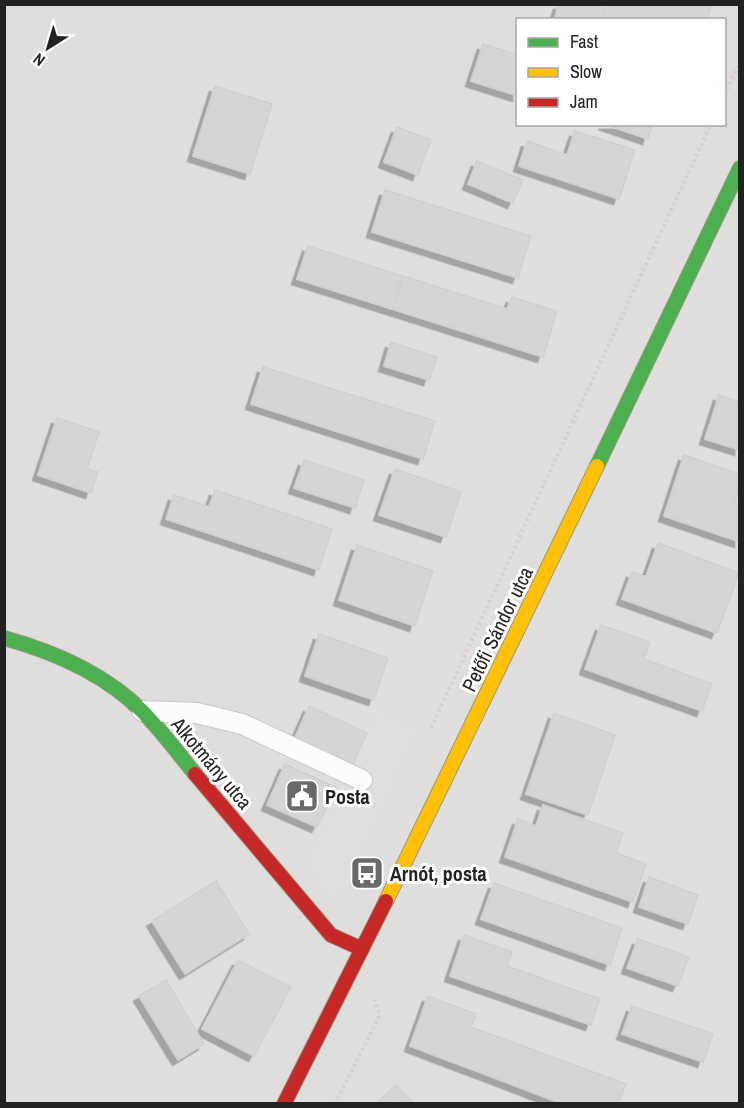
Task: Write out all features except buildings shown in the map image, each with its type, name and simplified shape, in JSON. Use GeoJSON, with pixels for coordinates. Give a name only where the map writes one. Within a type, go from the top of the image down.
{"type":"FeatureCollection","features":[{"type":"Feature","properties":{"kind":"main road","name":"Petőfi Sándor utca"},"geometry":{"type":"LineString","coordinates":[[284,1104],[362,949],[740,168]]}},
{"type":"Feature","properties":{"kind":"main road","name":"Alkotmány utca"},"geometry":{"type":"LineString","coordinates":[[4,638],[39,647],[80,664],[99,675],[142,711],[331,934],[362,949]]}},
{"type":"Feature","properties":{"kind":"lane"},"geometry":{"type":"LineString","coordinates":[[142,711],[197,713],[242,724],[362,780]]}},
{"type":"Feature","properties":{"kind":"path"},"geometry":{"type":"LineString","coordinates":[[726,91],[740,63]]}},
{"type":"Feature","properties":{"kind":"shaded area"},"geometry":{"type":"Polygon","coordinates":[[[5,5],[739,5],[739,1103],[5,1103],[5,5]]]}},
{"type":"Feature","properties":{"kind":"shaded area"},"geometry":{"type":"Polygon","coordinates":[[[377,706],[423,728],[337,907],[302,868],[377,706]]]}},
{"type":"Feature","properties":{"kind":"traffic: fast"},"geometry":{"type":"LineString","coordinates":[[597,466],[740,168]]}},
{"type":"Feature","properties":{"kind":"traffic: fast"},"geometry":{"type":"LineString","coordinates":[[4,638],[60,657],[112,686],[149,718],[195,774]]}},
{"type":"Feature","properties":{"kind":"traffic: slow"},"geometry":{"type":"LineString","coordinates":[[386,901],[597,466]]}},
{"type":"Feature","properties":{"kind":"traffic: jam"},"geometry":{"type":"LineString","coordinates":[[195,774],[331,935],[362,949]]}},
{"type":"Feature","properties":{"kind":"traffic: jam"},"geometry":{"type":"LineString","coordinates":[[284,1104],[386,901]]}},
{"type":"Feature","properties":{"kind":"place","name":"Posta"},"geometry":{"type":"Point","coordinates":[302,796]}},
{"type":"Feature","properties":{"kind":"place","name":"Arnót, posta"},"geometry":{"type":"Point","coordinates":[367,873]}}]}
